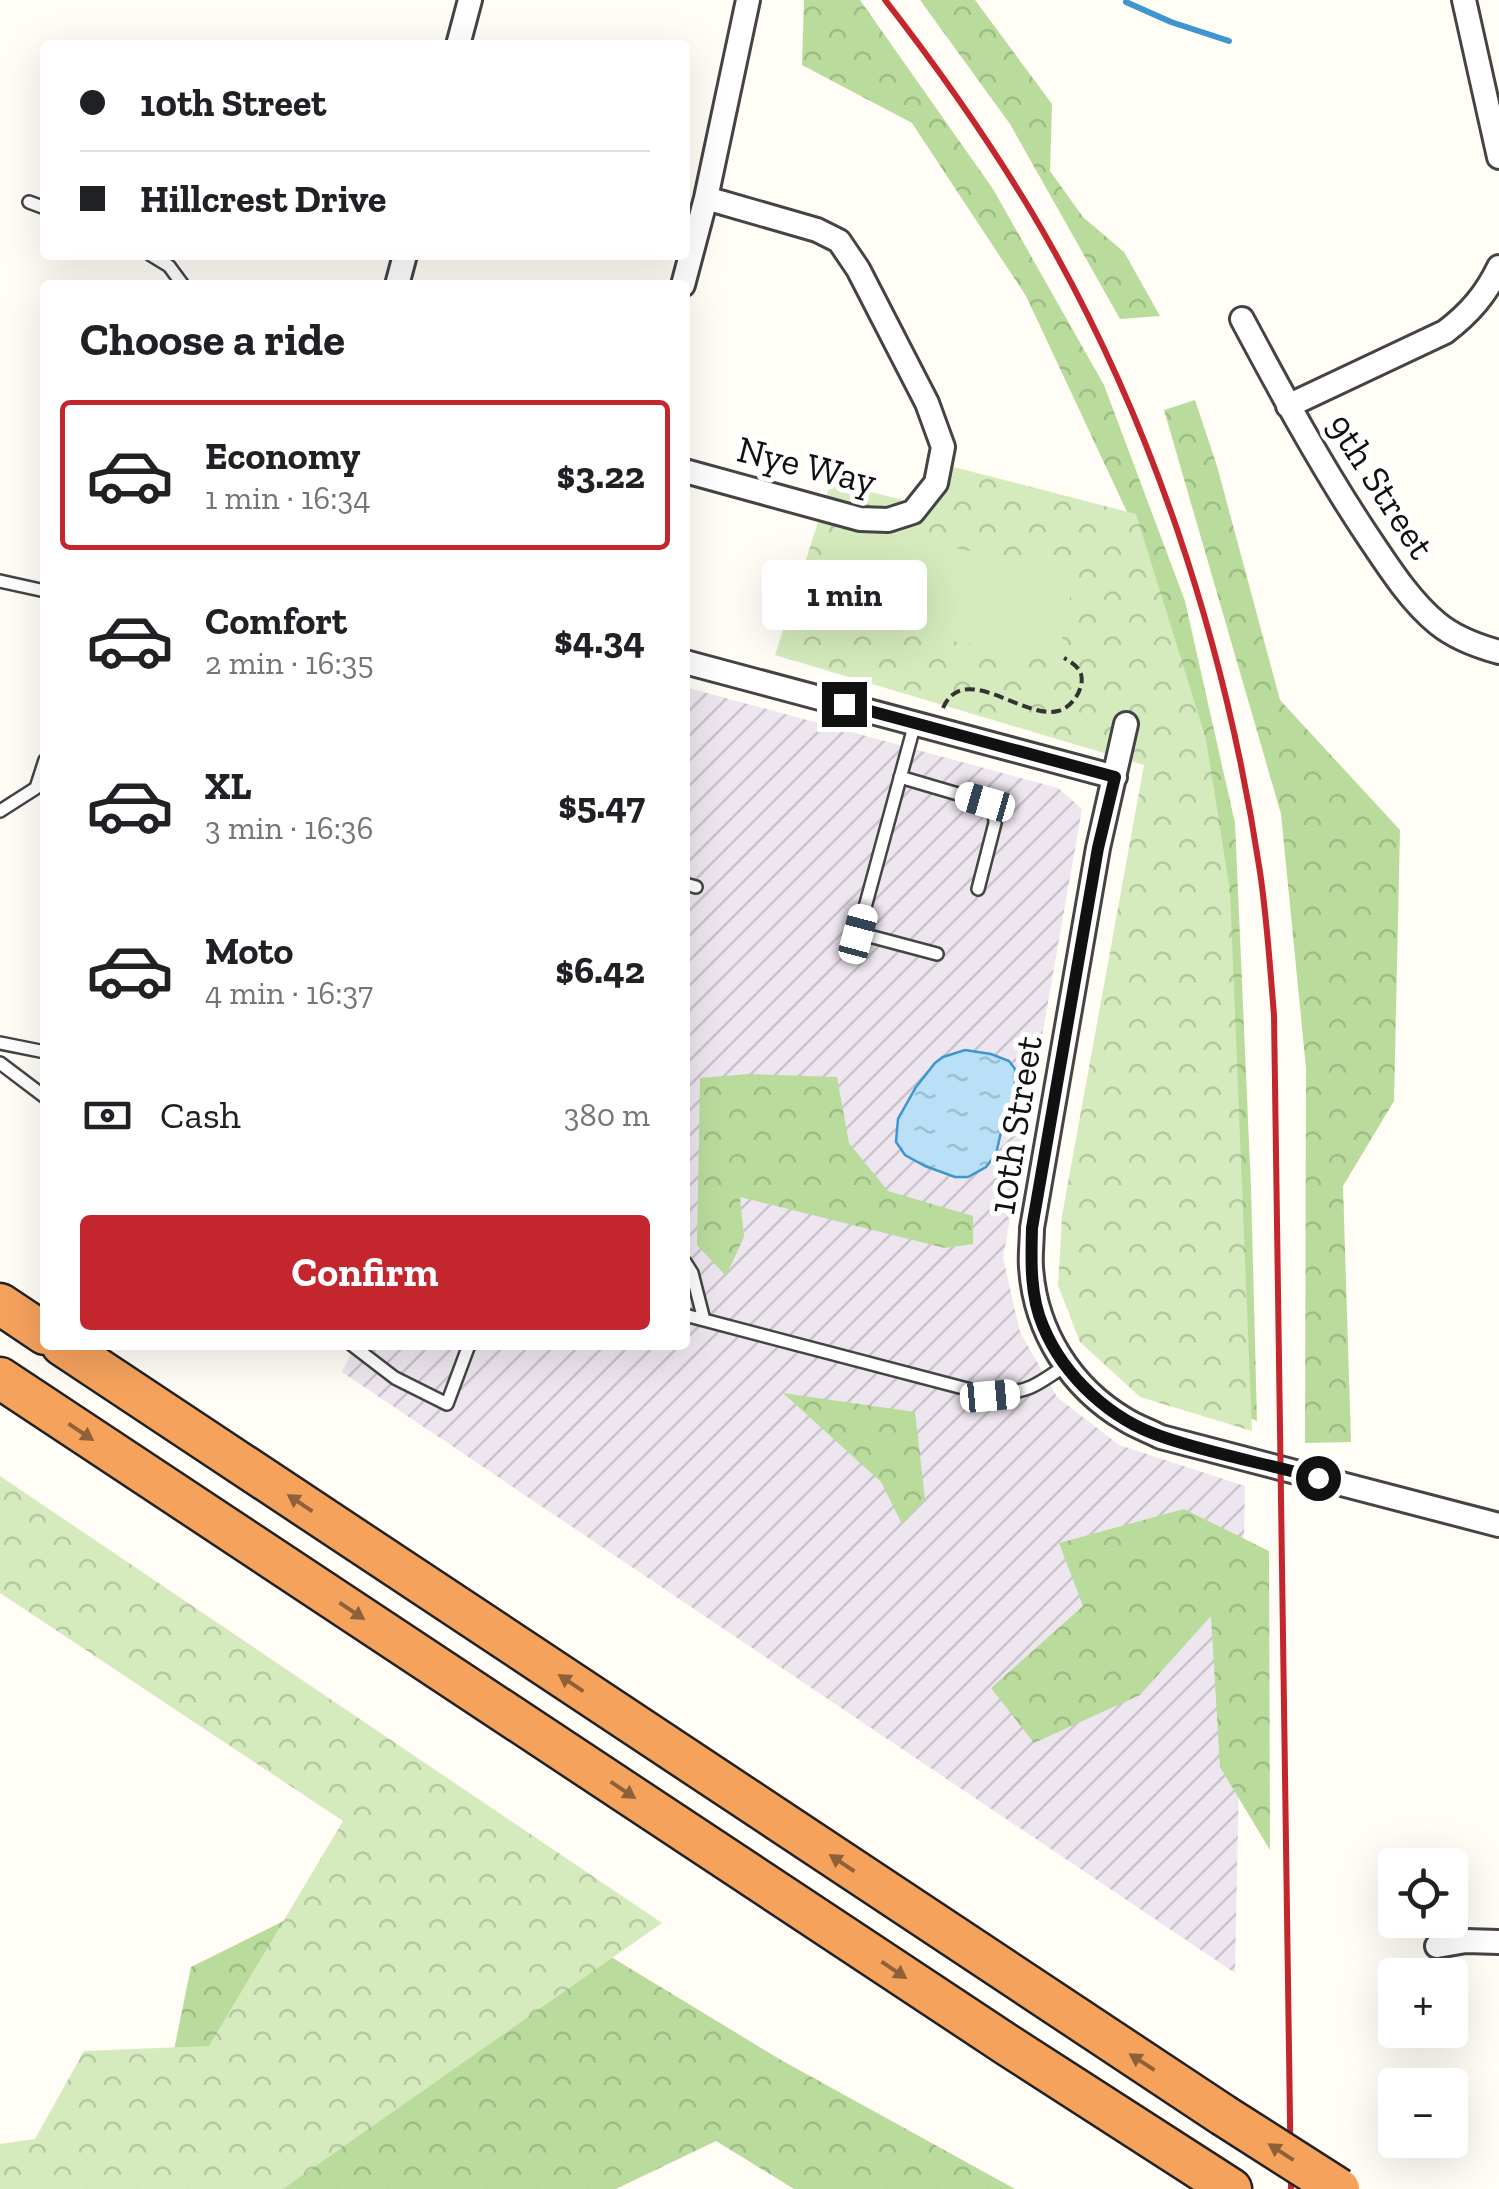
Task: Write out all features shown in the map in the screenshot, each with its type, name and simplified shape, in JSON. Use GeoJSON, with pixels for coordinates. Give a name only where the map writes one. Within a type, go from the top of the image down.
{"type":"FeatureCollection","features":[{"type":"Feature","properties":{"kind":"highway"},"geometry":{"type":"LineString","coordinates":[[0,1304],[40,1331]]}},
{"type":"Feature","properties":{"kind":"highway"},"geometry":{"type":"LineString","coordinates":[[70,1350],[1339,2189]]}},
{"type":"Feature","properties":{"kind":"highway"},"geometry":{"type":"LineString","coordinates":[[0,1378],[976,2024],[1228,2186]]}},
{"type":"Feature","properties":{"kind":"street"},"geometry":{"type":"LineString","coordinates":[[459,40],[470,0]]}},
{"type":"Feature","properties":{"kind":"street"},"geometry":{"type":"LineString","coordinates":[[690,259],[748,0]]}},
{"type":"Feature","properties":{"kind":"street"},"geometry":{"type":"LineString","coordinates":[[1464,0],[1499,157]]}},
{"type":"Feature","properties":{"kind":"street","name":"Nye Way"},"geometry":{"type":"LineString","coordinates":[[690,472],[860,519],[888,520],[913,512],[936,483],[943,447],[927,402],[858,269],[839,242],[816,230],[706,198]]}},
{"type":"Feature","properties":{"kind":"street"},"geometry":{"type":"LineString","coordinates":[[1288,406],[1446,332],[1490,304],[1499,266]]}},
{"type":"Feature","properties":{"kind":"street","name":"9th Street"},"geometry":{"type":"LineString","coordinates":[[1242,319],[1341,496],[1422,610],[1461,638],[1499,652]]}},
{"type":"Feature","properties":{"kind":"street"},"geometry":{"type":"LineString","coordinates":[[690,663],[1115,777]]}},
{"type":"Feature","properties":{"kind":"street","name":"10th Street"},"geometry":{"type":"LineString","coordinates":[[1126,724],[1098,848],[1032,1228],[1031,1266],[1042,1325],[1066,1365],[1098,1401],[1161,1437],[1499,1525]]}},
{"type":"Feature","properties":{"kind":"street"},"geometry":{"type":"LineString","coordinates":[[1437,1946],[1466,1940],[1499,1942]]}},
{"type":"Feature","properties":{"kind":"lane"},"geometry":{"type":"LineString","coordinates":[[29,202],[40,206]]}},
{"type":"Feature","properties":{"kind":"lane"},"geometry":{"type":"LineString","coordinates":[[159,260],[179,280]]}},
{"type":"Feature","properties":{"kind":"lane"},"geometry":{"type":"LineString","coordinates":[[0,581],[40,591]]}},
{"type":"Feature","properties":{"kind":"lane"},"geometry":{"type":"LineString","coordinates":[[914,723],[858,934],[937,954]]}},
{"type":"Feature","properties":{"kind":"lane"},"geometry":{"type":"LineString","coordinates":[[0,811],[36,788],[40,776]]}},
{"type":"Feature","properties":{"kind":"lane"},"geometry":{"type":"LineString","coordinates":[[900,777],[985,802],[994,812],[995,823],[978,889]]}},
{"type":"Feature","properties":{"kind":"lane"},"geometry":{"type":"LineString","coordinates":[[0,1043],[40,1051]]}},
{"type":"Feature","properties":{"kind":"lane"},"geometry":{"type":"LineString","coordinates":[[0,1063],[40,1093]]}},
{"type":"Feature","properties":{"kind":"lane"},"geometry":{"type":"LineString","coordinates":[[690,1270],[704,1320]]}},
{"type":"Feature","properties":{"kind":"lane"},"geometry":{"type":"LineString","coordinates":[[690,1316],[990,1396],[1021,1393],[1066,1365]]}},
{"type":"Feature","properties":{"kind":"lane"},"geometry":{"type":"LineString","coordinates":[[359,1350],[395,1378],[447,1404],[467,1350]]}},
{"type":"Feature","properties":{"kind":"path"},"geometry":{"type":"LineString","coordinates":[[938,730],[944,704],[960,688],[1060,711],[1082,688],[1074,664],[1064,658]]}},
{"type":"Feature","properties":{"kind":"shaded area"},"geometry":{"type":"Polygon","coordinates":[[[690,688],[1058,788],[1082,809],[1003,1258],[1020,1332],[1057,1397],[1119,1445],[1245,1486],[1235,1973],[342,1372],[353,1350],[690,1350],[690,688]]]}},
{"type":"Feature","properties":{"kind":"green space"},"geometry":{"type":"Polygon","coordinates":[[[804,0],[860,0],[993,189],[1104,385],[1185,601],[1235,823],[1257,1421],[1122,1364],[1167,696],[1135,529],[1026,296],[912,123],[802,65],[804,0]]]}},
{"type":"Feature","properties":{"kind":"green space"},"geometry":{"type":"Polygon","coordinates":[[[920,0],[975,0],[1052,104],[1050,171],[1083,217],[1124,252],[1160,316],[1120,319],[1010,124],[920,0]]]}},
{"type":"Feature","properties":{"kind":"green space"},"geometry":{"type":"Polygon","coordinates":[[[1195,400],[1217,466],[1280,700],[1400,830],[1394,1101],[1343,1186],[1351,1442],[1305,1443],[1306,1068],[1281,814],[1164,410],[1195,400]]]}},
{"type":"Feature","properties":{"kind":"green space"},"geometry":{"type":"Polygon","coordinates":[[[946,465],[1136,514],[1206,739],[1230,891],[1252,1431],[1140,1397],[1080,1342],[1058,1285],[1062,1216],[1144,765],[775,655],[831,482],[907,501],[946,465]]]}},
{"type":"Feature","properties":{"kind":"green space"},"geometry":{"type":"Polygon","coordinates":[[[844,527],[1075,571],[1058,661],[827,617],[844,527]]]}},
{"type":"Feature","properties":{"kind":"green space"},"geometry":{"type":"Polygon","coordinates":[[[749,1074],[837,1077],[849,1143],[888,1191],[973,1216],[973,1244],[945,1248],[740,1197],[744,1237],[726,1276],[697,1245],[700,1078],[749,1074]]]}},
{"type":"Feature","properties":{"kind":"green space"},"geometry":{"type":"Polygon","coordinates":[[[783,1393],[915,1412],[925,1499],[902,1524],[881,1482],[783,1393]]]}},
{"type":"Feature","properties":{"kind":"green space"},"geometry":{"type":"Polygon","coordinates":[[[0,1476],[662,1923],[283,2189],[0,2189],[0,2144],[35,2139],[84,2051],[209,2046],[343,1821],[0,1593],[0,1476]]]}},
{"type":"Feature","properties":{"kind":"green space"},"geometry":{"type":"Polygon","coordinates":[[[1184,1509],[1269,1551],[1270,1850],[1220,1767],[1211,1616],[1140,1695],[1034,1743],[991,1688],[1083,1606],[1059,1543],[1184,1509]]]}},
{"type":"Feature","properties":{"kind":"green space"},"geometry":{"type":"Polygon","coordinates":[[[322,1902],[575,1935],[781,2060],[1015,2189],[794,2189],[716,2141],[616,2189],[0,2189],[0,2176],[171,2065],[191,1967],[322,1902]]]}},
{"type":"Feature","properties":{"kind":"water"},"geometry":{"type":"Polygon","coordinates":[[[965,1050],[1009,1061],[1015,1069],[1015,1087],[996,1154],[986,1167],[968,1177],[955,1177],[905,1155],[896,1142],[898,1119],[916,1087],[935,1063],[965,1050]]]}},
{"type":"Feature","properties":{"kind":"waterway"},"geometry":{"type":"LineString","coordinates":[[1126,2],[1229,41]]}},
{"type":"Feature","properties":{"kind":"railway"},"geometry":{"type":"LineString","coordinates":[[885,0],[961,104],[1031,211],[1112,367],[1147,448],[1204,614],[1245,785],[1262,890],[1274,1015],[1291,2189]]}},
{"type":"Feature","properties":{"kind":"route"},"geometry":{"type":"LineString","coordinates":[[844,704],[1115,777],[1098,848],[1032,1228],[1031,1266],[1042,1325],[1080,1384],[1126,1420],[1161,1437],[1318,1478]]}}]}
